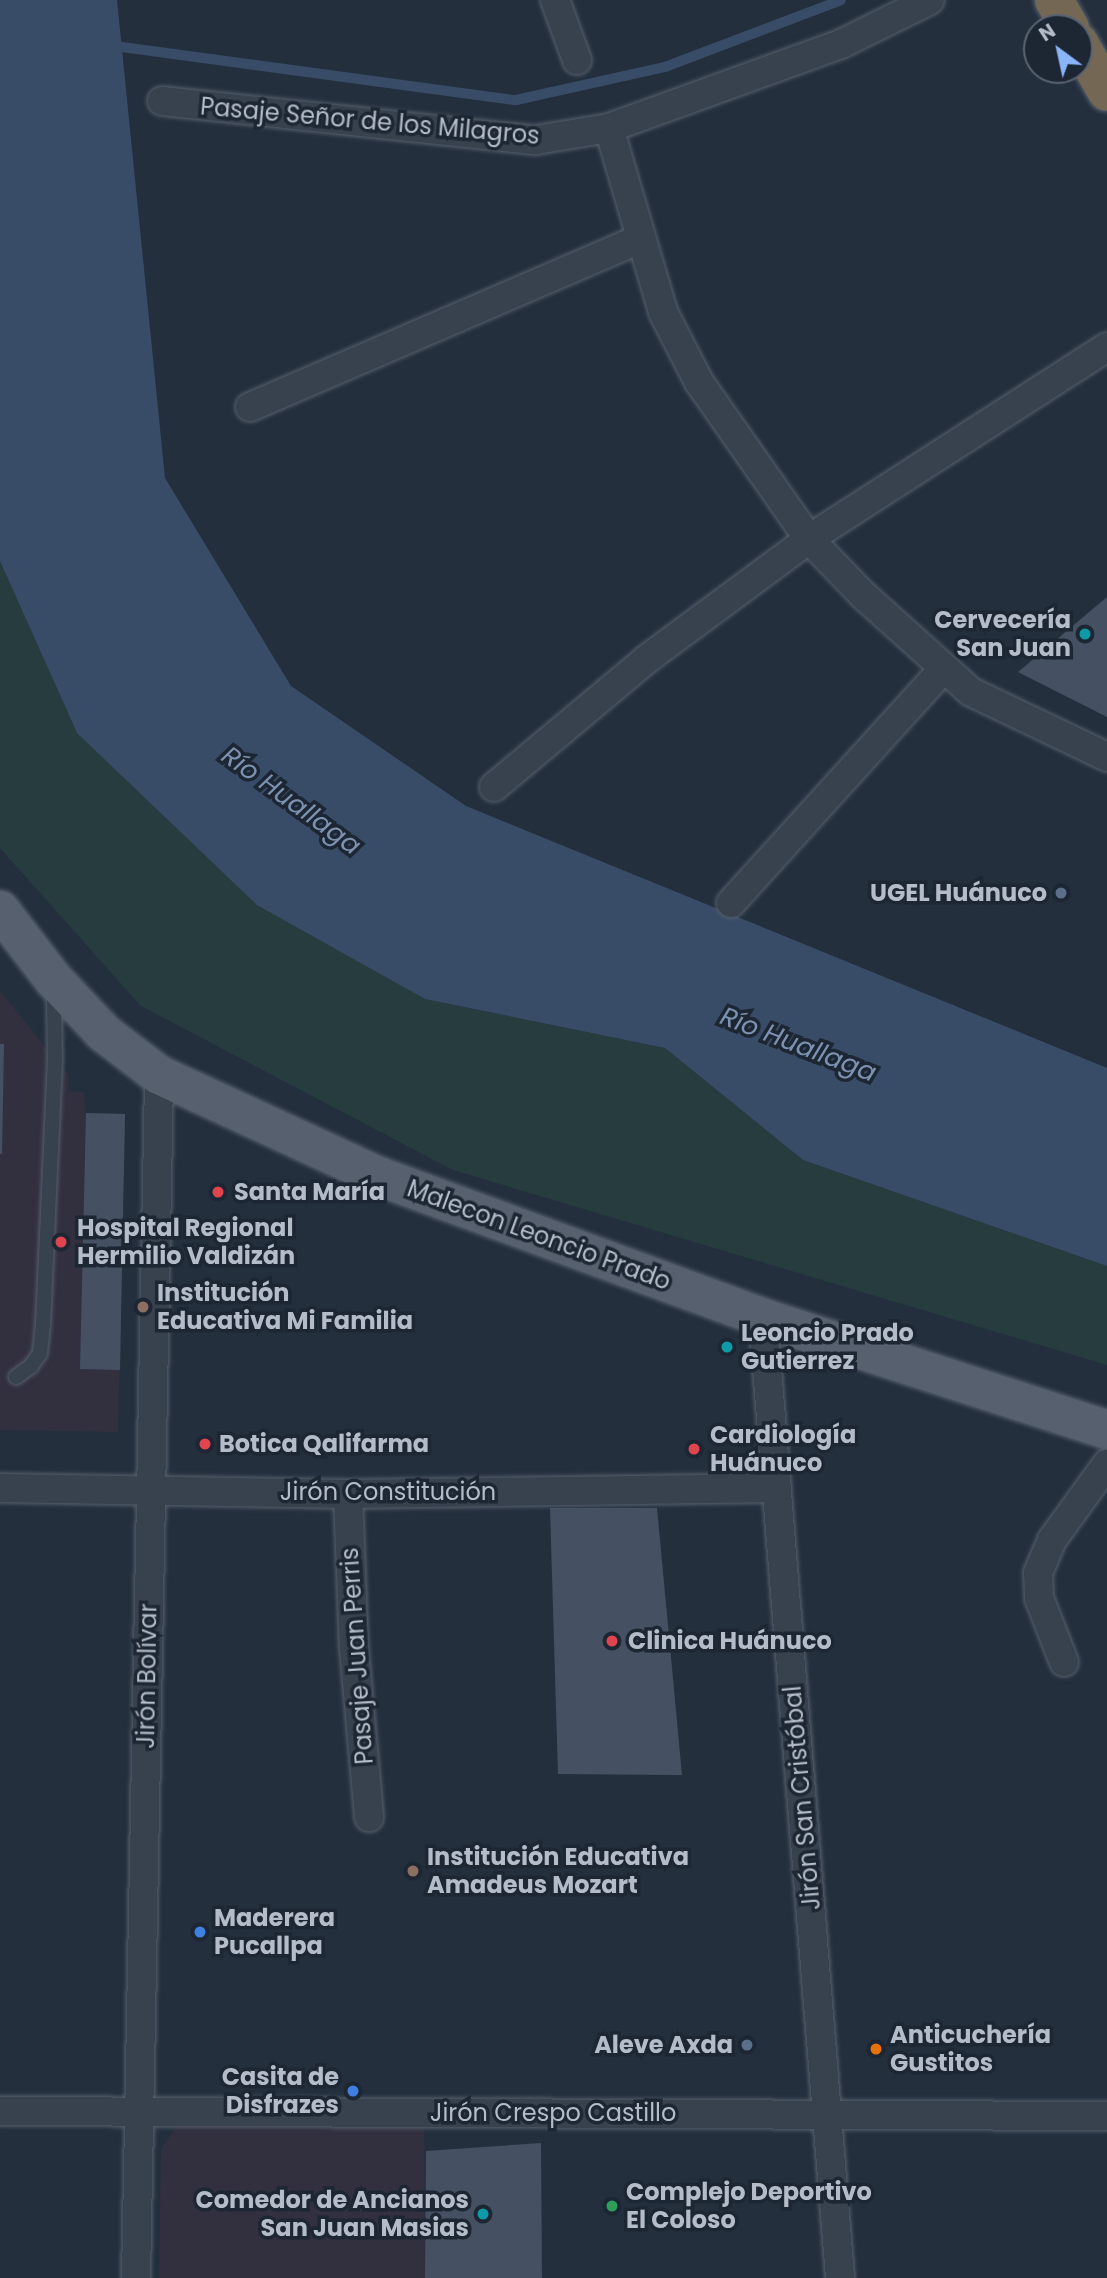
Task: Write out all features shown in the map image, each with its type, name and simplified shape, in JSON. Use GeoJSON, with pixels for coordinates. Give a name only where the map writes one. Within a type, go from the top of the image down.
{"type":"FeatureCollection","features":[{"type":"Feature","properties":{"kind":"highway"},"geometry":{"type":"LineString","coordinates":[[1093,68],[1107,92]]}},
{"type":"Feature","properties":{"kind":"main road","name":"Malecon Leoncio Prado"},"geometry":{"type":"LineString","coordinates":[[0,910],[54,980],[104,1032],[159,1075],[375,1175],[763,1318],[1107,1430]]}},
{"type":"Feature","properties":{"kind":"street"},"geometry":{"type":"LineString","coordinates":[[555,0],[577,60]]}},
{"type":"Feature","properties":{"kind":"street","name":"Pasaje Señor de los Milagros"},"geometry":{"type":"LineString","coordinates":[[162,101],[536,140],[609,128],[841,44],[930,0]]}},
{"type":"Feature","properties":{"kind":"street"},"geometry":{"type":"LineString","coordinates":[[609,128],[663,312],[699,382],[809,539],[863,594],[971,692],[1107,757]]}},
{"type":"Feature","properties":{"kind":"street"},"geometry":{"type":"LineString","coordinates":[[250,407],[640,239]]}},
{"type":"Feature","properties":{"kind":"street"},"geometry":{"type":"LineString","coordinates":[[494,787],[647,659],[809,539],[1107,347]]}},
{"type":"Feature","properties":{"kind":"street"},"geometry":{"type":"LineString","coordinates":[[731,903],[943,669]]}},
{"type":"Feature","properties":{"kind":"street","name":"Jirón Bolívar"},"geometry":{"type":"LineString","coordinates":[[136,2278],[159,1075]]}},
{"type":"Feature","properties":{"kind":"street","name":"Jirón San Cristóbal"},"geometry":{"type":"LineString","coordinates":[[763,1318],[840,2278]]}},
{"type":"Feature","properties":{"kind":"street"},"geometry":{"type":"LineString","coordinates":[[1064,1662],[1039,1598],[1038,1573],[1052,1540],[1107,1464]]}},
{"type":"Feature","properties":{"kind":"street","name":"Jirón Constitución"},"geometry":{"type":"LineString","coordinates":[[0,1488],[348,1494],[776,1488]]}},
{"type":"Feature","properties":{"kind":"street","name":"Pasaje Juan Perris"},"geometry":{"type":"LineString","coordinates":[[348,1494],[354,1648],[369,1817]]}},
{"type":"Feature","properties":{"kind":"street","name":"Jirón Crespo Castillo"},"geometry":{"type":"LineString","coordinates":[[0,2111],[1107,2116]]}},
{"type":"Feature","properties":{"kind":"lane"},"geometry":{"type":"LineString","coordinates":[[16,1377],[31,1366],[40,1353],[43,1324],[55,1059],[54,980]]}},
{"type":"Feature","properties":{"kind":"shaded area","name":"Hospital Regional Hermilio Valdizán"},"geometry":{"type":"Polygon","coordinates":[[[0,991],[68,1075],[69,1091],[84,1092],[86,1113],[125,1114],[118,1432],[0,1430],[0,991]]]}},
{"type":"Feature","properties":{"kind":"shaded area"},"geometry":{"type":"Polygon","coordinates":[[[177,2126],[424,2128],[425,2278],[159,2278],[161,2149],[177,2126]]]}},
{"type":"Feature","properties":{"kind":"green space"},"geometry":{"type":"Polygon","coordinates":[[[0,561],[77,733],[425,999],[665,1048],[803,1160],[1107,1266],[1107,1365],[453,1170],[141,1006],[0,848],[0,561]]]}},
{"type":"Feature","properties":{"kind":"water","name":"Río Huallaga"},"geometry":{"type":"Polygon","coordinates":[[[0,0],[117,0],[165,478],[291,686],[466,806],[1107,1068],[1107,1266],[803,1160],[665,1048],[425,999],[257,905],[77,733],[0,561],[0,0]]]}},
{"type":"Feature","properties":{"kind":"building","name":"Cervecería San Juan"},"geometry":{"type":"Polygon","coordinates":[[[1107,597],[1107,717],[1018,672],[1107,597]]]}},
{"type":"Feature","properties":{"kind":"building"},"geometry":{"type":"Polygon","coordinates":[[[0,1044],[4,1044],[2,1154],[0,1154],[0,1044]]]}},
{"type":"Feature","properties":{"kind":"building"},"geometry":{"type":"Polygon","coordinates":[[[86,1113],[125,1114],[120,1370],[80,1369],[86,1113]]]}},
{"type":"Feature","properties":{"kind":"building","name":"Clinica Huánuco"},"geometry":{"type":"Polygon","coordinates":[[[550,1508],[657,1508],[682,1775],[558,1774],[550,1508]]]}},
{"type":"Feature","properties":{"kind":"building","name":"Comedor de Ancianos San Juan Masias"},"geometry":{"type":"Polygon","coordinates":[[[541,2143],[542,2278],[425,2278],[426,2151],[541,2143]]]}},
{"type":"Feature","properties":{"kind":"waterway"},"geometry":{"type":"LineString","coordinates":[[107,45],[516,100],[665,67],[841,0]]}},
{"type":"Feature","properties":{"kind":"place","name":"Cervecería San Juan"},"geometry":{"type":"Point","coordinates":[1085,634]}},
{"type":"Feature","properties":{"kind":"place","name":"UGEL Huánuco"},"geometry":{"type":"Point","coordinates":[1061,893]}},
{"type":"Feature","properties":{"kind":"place","name":"Santa María"},"geometry":{"type":"Point","coordinates":[218,1192]}},
{"type":"Feature","properties":{"kind":"place","name":"Hospital Regional Hermilio Valdizán"},"geometry":{"type":"Point","coordinates":[61,1242]}},
{"type":"Feature","properties":{"kind":"place","name":"Institución Educativa Mi Familia"},"geometry":{"type":"Point","coordinates":[143,1307]}},
{"type":"Feature","properties":{"kind":"place","name":"Leoncio Prado Gutierrez"},"geometry":{"type":"Point","coordinates":[727,1347]}},
{"type":"Feature","properties":{"kind":"place","name":"Botica Qalifarma"},"geometry":{"type":"Point","coordinates":[205,1444]}},
{"type":"Feature","properties":{"kind":"place","name":"Cardiología Huánuco"},"geometry":{"type":"Point","coordinates":[694,1449]}},
{"type":"Feature","properties":{"kind":"place","name":"Clinica Huánuco"},"geometry":{"type":"Point","coordinates":[612,1641]}},
{"type":"Feature","properties":{"kind":"place","name":"Institución Educativa Amadeus Mozart"},"geometry":{"type":"Point","coordinates":[413,1871]}},
{"type":"Feature","properties":{"kind":"place","name":"Maderera Pucallpa"},"geometry":{"type":"Point","coordinates":[200,1932]}},
{"type":"Feature","properties":{"kind":"place","name":"Aleve Axda"},"geometry":{"type":"Point","coordinates":[747,2045]}},
{"type":"Feature","properties":{"kind":"place","name":"Anticuchería Gustitos"},"geometry":{"type":"Point","coordinates":[876,2049]}},
{"type":"Feature","properties":{"kind":"place","name":"Casita de Disfrazes"},"geometry":{"type":"Point","coordinates":[353,2091]}},
{"type":"Feature","properties":{"kind":"place","name":"Complejo Deportivo El Coloso"},"geometry":{"type":"Point","coordinates":[612,2206]}},
{"type":"Feature","properties":{"kind":"place","name":"Comedor de Ancianos San Juan Masias"},"geometry":{"type":"Point","coordinates":[483,2214]}}]}
